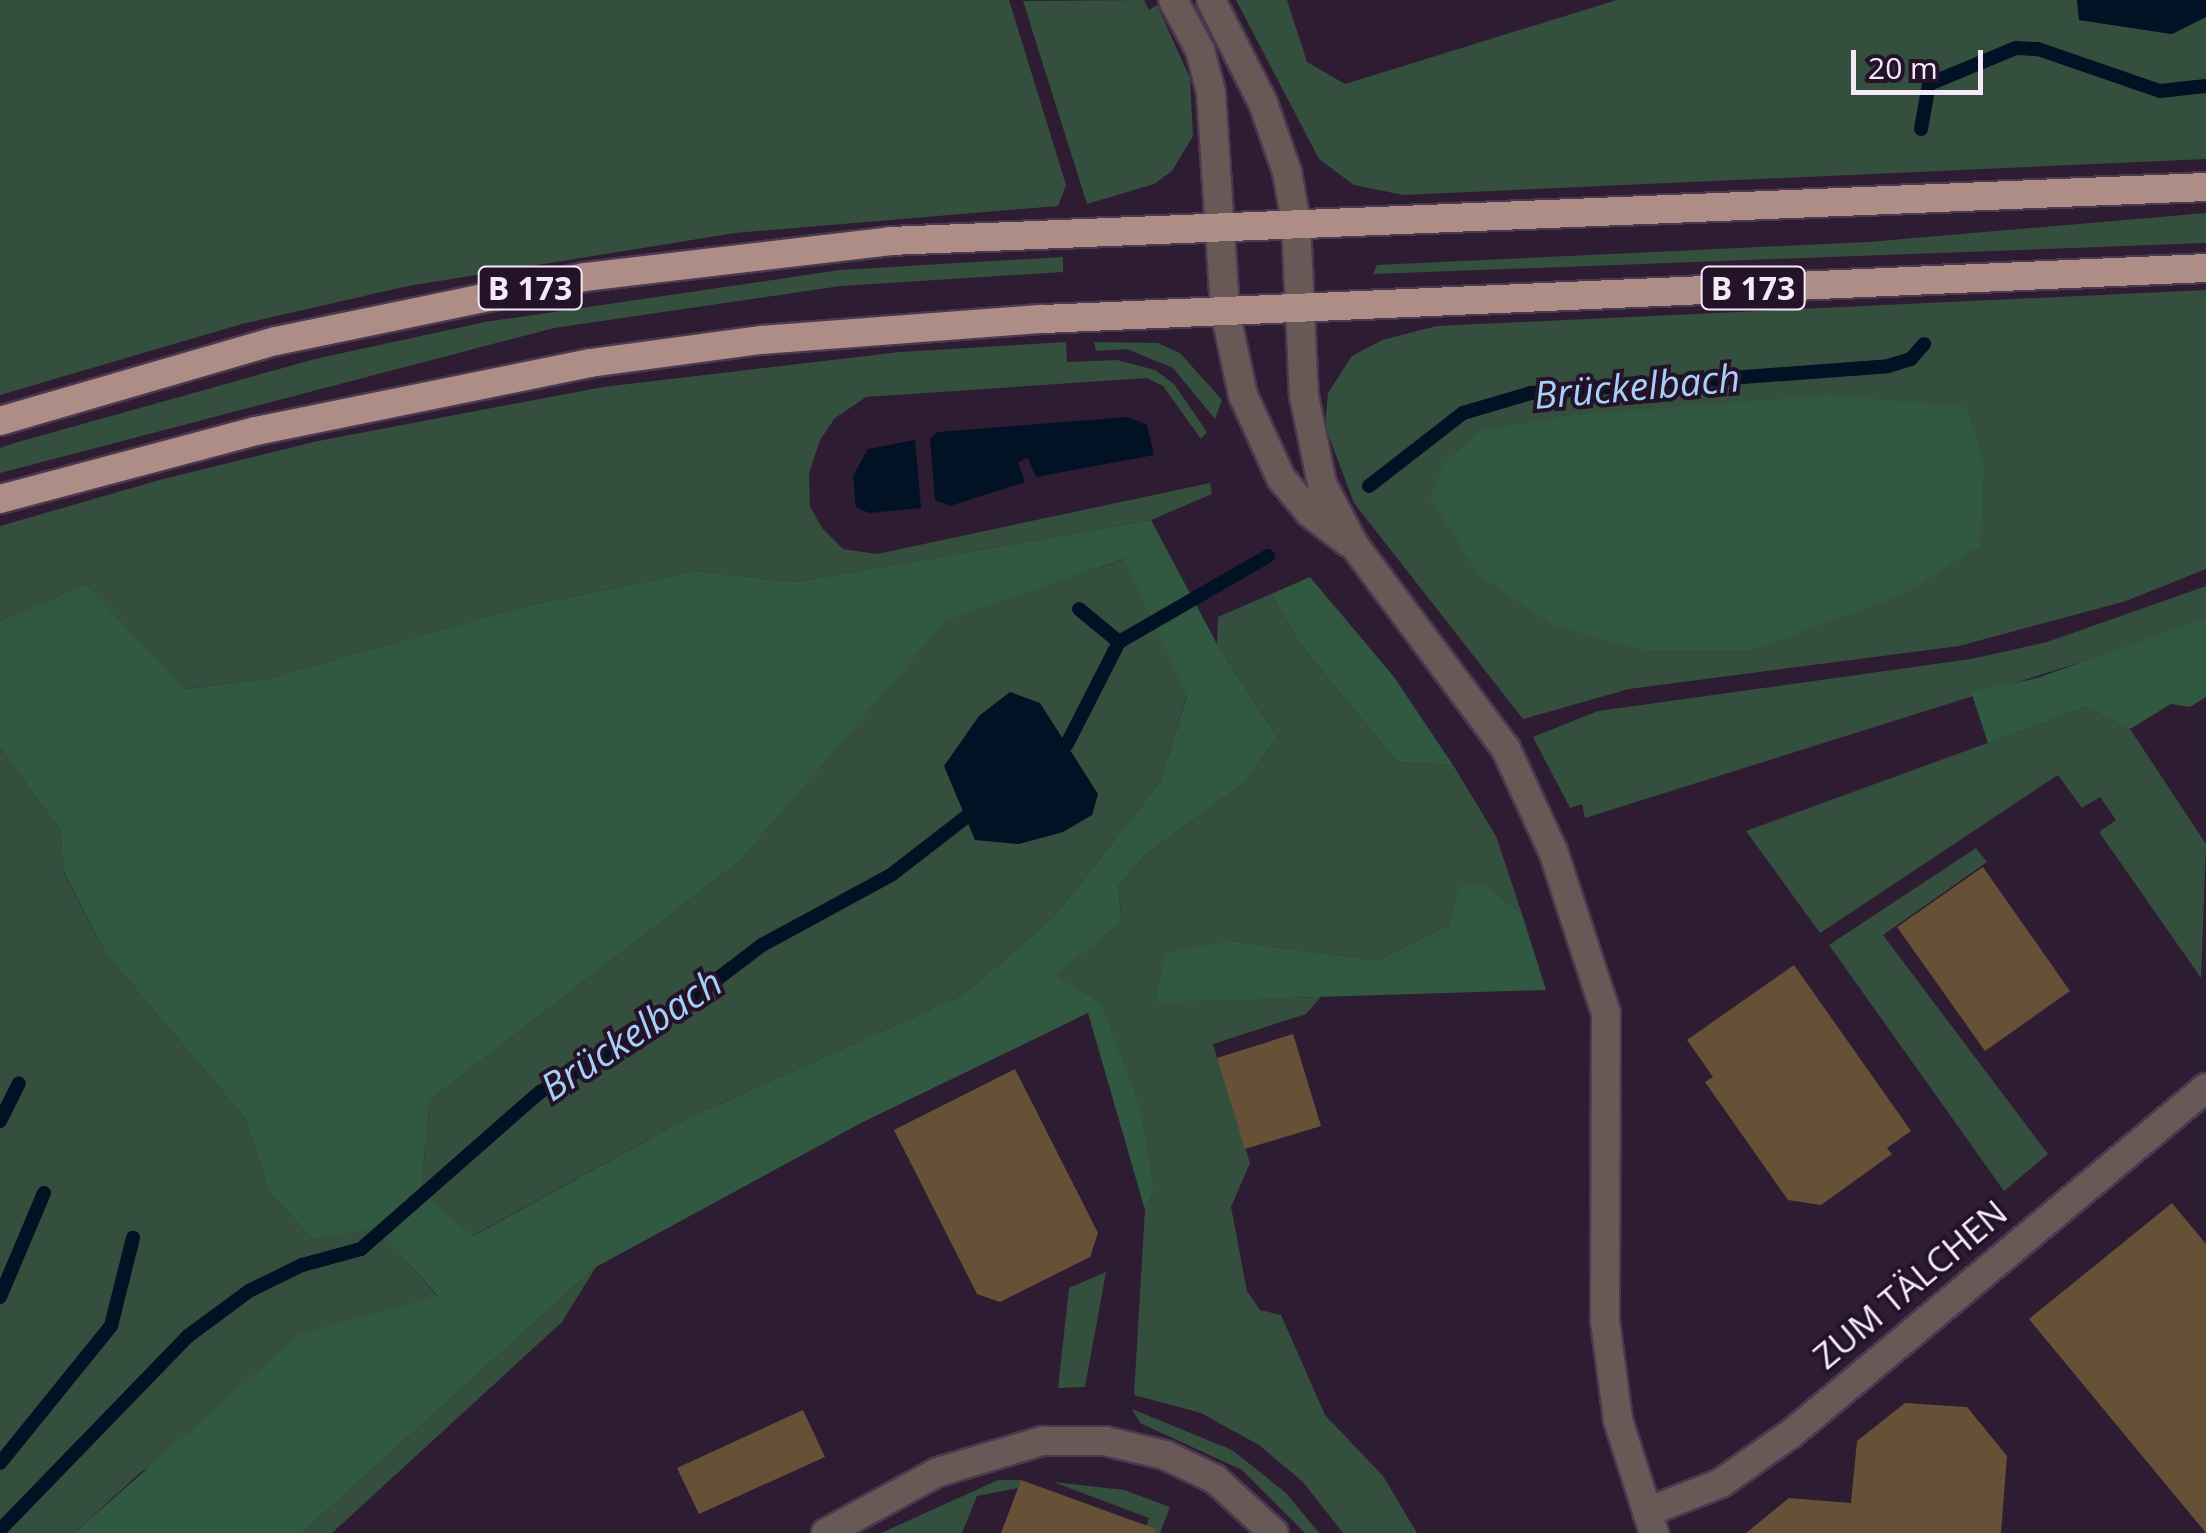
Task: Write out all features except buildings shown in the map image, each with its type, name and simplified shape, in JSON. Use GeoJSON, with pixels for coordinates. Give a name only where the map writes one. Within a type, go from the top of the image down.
{"type":"FeatureCollection","features":[{"type":"Feature","properties":{"kind":"main road","name":"B 173"},"geometry":{"type":"LineString","coordinates":[[0,421],[276,340],[585,277],[890,241],[2206,187]]}},
{"type":"Feature","properties":{"kind":"main road","name":"B 173"},"geometry":{"type":"LineString","coordinates":[[0,498],[256,432],[590,363],[760,340],[1224,311],[2206,268]]}},
{"type":"Feature","properties":{"kind":"street"},"geometry":{"type":"LineString","coordinates":[[1173,0],[1200,50],[1210,92],[1224,311],[1262,448],[1310,513],[1354,546]]}},
{"type":"Feature","properties":{"kind":"street"},"geometry":{"type":"LineString","coordinates":[[1211,0],[1263,104],[1296,222],[1310,442],[1322,484],[1354,546],[1506,748],[1553,851],[1606,1013],[1605,1322],[1618,1420],[1651,1522]]}},
{"type":"Feature","properties":{"kind":"street","name":"ZUM TÄLCHEN"},"geometry":{"type":"LineString","coordinates":[[1651,1522],[1721,1483],[1792,1433],[2206,1088]]}},
{"type":"Feature","properties":{"kind":"street"},"geometry":{"type":"LineString","coordinates":[[826,1533],[938,1472],[1042,1441],[1105,1441],[1166,1455],[1215,1480],[1274,1533]]}},
{"type":"Feature","properties":{"kind":"green space"},"geometry":{"type":"Polygon","coordinates":[[[0,0],[1009,0],[1066,185],[1058,206],[735,233],[408,286],[242,324],[0,395],[0,0]]]}},
{"type":"Feature","properties":{"kind":"green space"},"geometry":{"type":"Polygon","coordinates":[[[1144,0],[1149,10],[1157,5],[1190,78],[1193,136],[1172,171],[1154,184],[1087,204],[1023,1],[1144,0]]]}},
{"type":"Feature","properties":{"kind":"green space"},"geometry":{"type":"Polygon","coordinates":[[[1236,0],[1287,0],[1307,62],[1345,84],[1617,0],[2077,0],[2079,20],[2172,34],[2206,17],[2206,159],[1403,195],[1354,185],[1319,159],[1236,0]]]}},
{"type":"Feature","properties":{"kind":"green space"},"geometry":{"type":"Polygon","coordinates":[[[2206,213],[2206,243],[1373,274],[1377,265],[1868,242],[2206,213]]]}},
{"type":"Feature","properties":{"kind":"green space"},"geometry":{"type":"Polygon","coordinates":[[[1063,257],[1063,272],[841,286],[554,328],[0,473],[0,448],[11,444],[315,359],[485,322],[840,270],[1063,257]]]}},
{"type":"Feature","properties":{"kind":"green space"},"geometry":{"type":"Polygon","coordinates":[[[2206,290],[2206,569],[2126,601],[1959,646],[1629,689],[1523,719],[1354,503],[1325,426],[1328,393],[1352,356],[1382,340],[1437,326],[2206,290]],[[1479,431],[1752,650],[1809,626],[1479,431]]]}},
{"type":"Feature","properties":{"kind":"green space"},"geometry":{"type":"Polygon","coordinates":[[[1066,342],[1067,362],[1117,360],[1155,370],[1174,384],[1207,432],[1201,439],[1163,386],[1147,378],[866,397],[835,418],[820,440],[809,474],[810,506],[822,528],[843,549],[877,554],[1210,483],[1212,494],[1151,520],[795,582],[696,571],[517,608],[270,678],[184,689],[86,584],[0,621],[0,526],[163,479],[318,441],[603,387],[900,352],[1066,342]]]}},
{"type":"Feature","properties":{"kind":"green space"},"geometry":{"type":"Polygon","coordinates":[[[1094,342],[1158,343],[1180,353],[1222,400],[1215,419],[1173,368],[1127,349],[1096,351],[1094,342]]]}},
{"type":"Feature","properties":{"kind":"green space"},"geometry":{"type":"Polygon","coordinates":[[[1829,395],[1966,407],[1984,463],[1980,546],[1902,595],[1752,650],[1642,650],[1553,625],[1479,575],[1430,498],[1445,463],[1479,431],[1568,416],[1829,395]]]}},
{"type":"Feature","properties":{"kind":"green space"},"geometry":{"type":"Polygon","coordinates":[[[1151,520],[1217,644],[1277,737],[1245,782],[1144,856],[1118,887],[1122,922],[1055,975],[1101,1003],[1140,1109],[1154,1191],[1145,1210],[1088,1013],[863,1122],[596,1267],[302,1533],[74,1533],[300,1334],[438,1296],[377,1228],[313,1239],[269,1193],[246,1119],[105,953],[63,870],[61,831],[0,748],[0,621],[86,584],[185,689],[270,678],[517,608],[696,571],[795,582],[1151,520]],[[1124,559],[946,620],[740,861],[430,1100],[421,1192],[473,1236],[684,1120],[963,995],[1055,916],[1160,782],[1187,696],[1124,559]]]}},
{"type":"Feature","properties":{"kind":"green space"},"geometry":{"type":"Polygon","coordinates":[[[1125,559],[1187,695],[1160,782],[1055,916],[963,995],[684,1120],[472,1236],[421,1192],[430,1100],[740,861],[946,619],[1125,559]]]}},
{"type":"Feature","properties":{"kind":"green space"},"geometry":{"type":"Polygon","coordinates":[[[1310,577],[1394,677],[1453,765],[1397,762],[1300,644],[1271,594],[1310,577]]]}},
{"type":"Feature","properties":{"kind":"green space"},"geometry":{"type":"Polygon","coordinates":[[[2206,586],[2206,618],[2123,649],[1585,818],[1582,804],[1570,808],[1533,737],[1598,711],[1971,659],[2047,642],[2206,586]]]}},
{"type":"Feature","properties":{"kind":"green space"},"geometry":{"type":"Polygon","coordinates":[[[1271,594],[1300,644],[1397,762],[1453,765],[1496,836],[1522,914],[1485,884],[1449,925],[1378,960],[1230,941],[1156,1001],[1321,997],[1306,1014],[1213,1044],[1250,1163],[1231,1207],[1247,1291],[1260,1310],[1281,1315],[1325,1415],[1383,1476],[1417,1533],[1343,1533],[1303,1482],[1259,1445],[1201,1413],[1134,1395],[1145,1210],[1154,1191],[1101,1003],[1054,975],[1122,922],[1118,887],[1144,856],[1245,782],[1277,737],[1217,644],[1218,617],[1271,594]]]}},
{"type":"Feature","properties":{"kind":"green space"},"geometry":{"type":"Polygon","coordinates":[[[2206,618],[2206,697],[2190,707],[2171,704],[2130,729],[2086,707],[1988,743],[1971,692],[2037,678],[2206,618]]]}},
{"type":"Feature","properties":{"kind":"green space"},"geometry":{"type":"Polygon","coordinates":[[[2086,707],[2130,729],[2206,844],[2201,978],[2099,832],[2116,820],[2100,797],[2082,808],[2058,775],[1820,933],[1746,831],[2086,707]]]}},
{"type":"Feature","properties":{"kind":"green space"},"geometry":{"type":"Polygon","coordinates":[[[0,748],[61,831],[63,871],[105,953],[246,1119],[269,1193],[313,1239],[377,1227],[438,1297],[141,1472],[74,1533],[0,1533],[0,748]]]}},
{"type":"Feature","properties":{"kind":"green space"},"geometry":{"type":"Polygon","coordinates":[[[1976,848],[1987,862],[1883,935],[2048,1154],[2004,1191],[1829,945],[1976,848]]]}},
{"type":"Feature","properties":{"kind":"green space"},"geometry":{"type":"Polygon","coordinates":[[[1485,884],[1522,914],[1546,990],[1156,1002],[1165,953],[1230,941],[1378,960],[1449,925],[1461,885],[1485,884]]]}},
{"type":"Feature","properties":{"kind":"green space"},"geometry":{"type":"Polygon","coordinates":[[[596,1267],[562,1322],[332,1533],[302,1533],[596,1267]]]}},
{"type":"Feature","properties":{"kind":"green space"},"geometry":{"type":"Polygon","coordinates":[[[1106,1272],[1085,1387],[1058,1388],[1069,1288],[1106,1272]]]}},
{"type":"Feature","properties":{"kind":"green space"},"geometry":{"type":"Polygon","coordinates":[[[1132,1409],[1232,1450],[1286,1493],[1319,1533],[1305,1533],[1242,1470],[1140,1423],[1132,1409]]]}},
{"type":"Feature","properties":{"kind":"green space"},"geometry":{"type":"Polygon","coordinates":[[[998,1480],[1021,1480],[1018,1488],[977,1496],[962,1533],[881,1533],[998,1480]]]}},
{"type":"Feature","properties":{"kind":"green space"},"geometry":{"type":"Polygon","coordinates":[[[1053,1482],[1124,1490],[1170,1507],[1160,1533],[1144,1533],[1149,1518],[1053,1482]]]}},
{"type":"Feature","properties":{"kind":"water"},"geometry":{"type":"Polygon","coordinates":[[[2077,0],[2206,0],[2206,17],[2172,34],[2079,20],[2077,0]]]}},
{"type":"Feature","properties":{"kind":"water"},"geometry":{"type":"Polygon","coordinates":[[[1128,417],[1147,425],[1154,455],[1036,477],[1028,458],[1018,462],[1025,482],[950,506],[935,500],[930,438],[938,432],[1128,417]]]}},
{"type":"Feature","properties":{"kind":"water"},"geometry":{"type":"Polygon","coordinates":[[[915,440],[921,508],[869,513],[856,507],[853,476],[868,449],[915,440]]]}},
{"type":"Feature","properties":{"kind":"water"},"geometry":{"type":"Polygon","coordinates":[[[1010,692],[1040,703],[1098,794],[1092,815],[1063,832],[1019,844],[975,840],[944,766],[979,716],[1010,692]]]}},
{"type":"Feature","properties":{"kind":"waterway","name":"Brückelbach"},"geometry":{"type":"LineString","coordinates":[[1921,129],[1929,84],[2016,48],[2038,49],[2160,91],[2206,86]]}},
{"type":"Feature","properties":{"kind":"waterway","name":"Brückelbach"},"geometry":{"type":"LineString","coordinates":[[1369,486],[1463,413],[1531,393],[1888,366],[1911,359],[1924,344]]}},
{"type":"Feature","properties":{"kind":"waterway","name":"Brückelbach"},"geometry":{"type":"LineString","coordinates":[[1053,754],[1067,744],[1119,642],[1268,556]]}},
{"type":"Feature","properties":{"kind":"waterway"},"geometry":{"type":"LineString","coordinates":[[1079,609],[1119,642]]}},
{"type":"Feature","properties":{"kind":"waterway","name":"Brückelbach"},"geometry":{"type":"LineString","coordinates":[[0,1530],[188,1336],[249,1291],[302,1265],[361,1249],[540,1092],[646,1033],[762,945],[891,875],[979,807]]}},
{"type":"Feature","properties":{"kind":"waterway"},"geometry":{"type":"LineString","coordinates":[[0,1121],[19,1083]]}},
{"type":"Feature","properties":{"kind":"waterway"},"geometry":{"type":"LineString","coordinates":[[0,1297],[44,1193]]}},
{"type":"Feature","properties":{"kind":"waterway"},"geometry":{"type":"LineString","coordinates":[[0,1463],[111,1326],[133,1238]]}}]}
